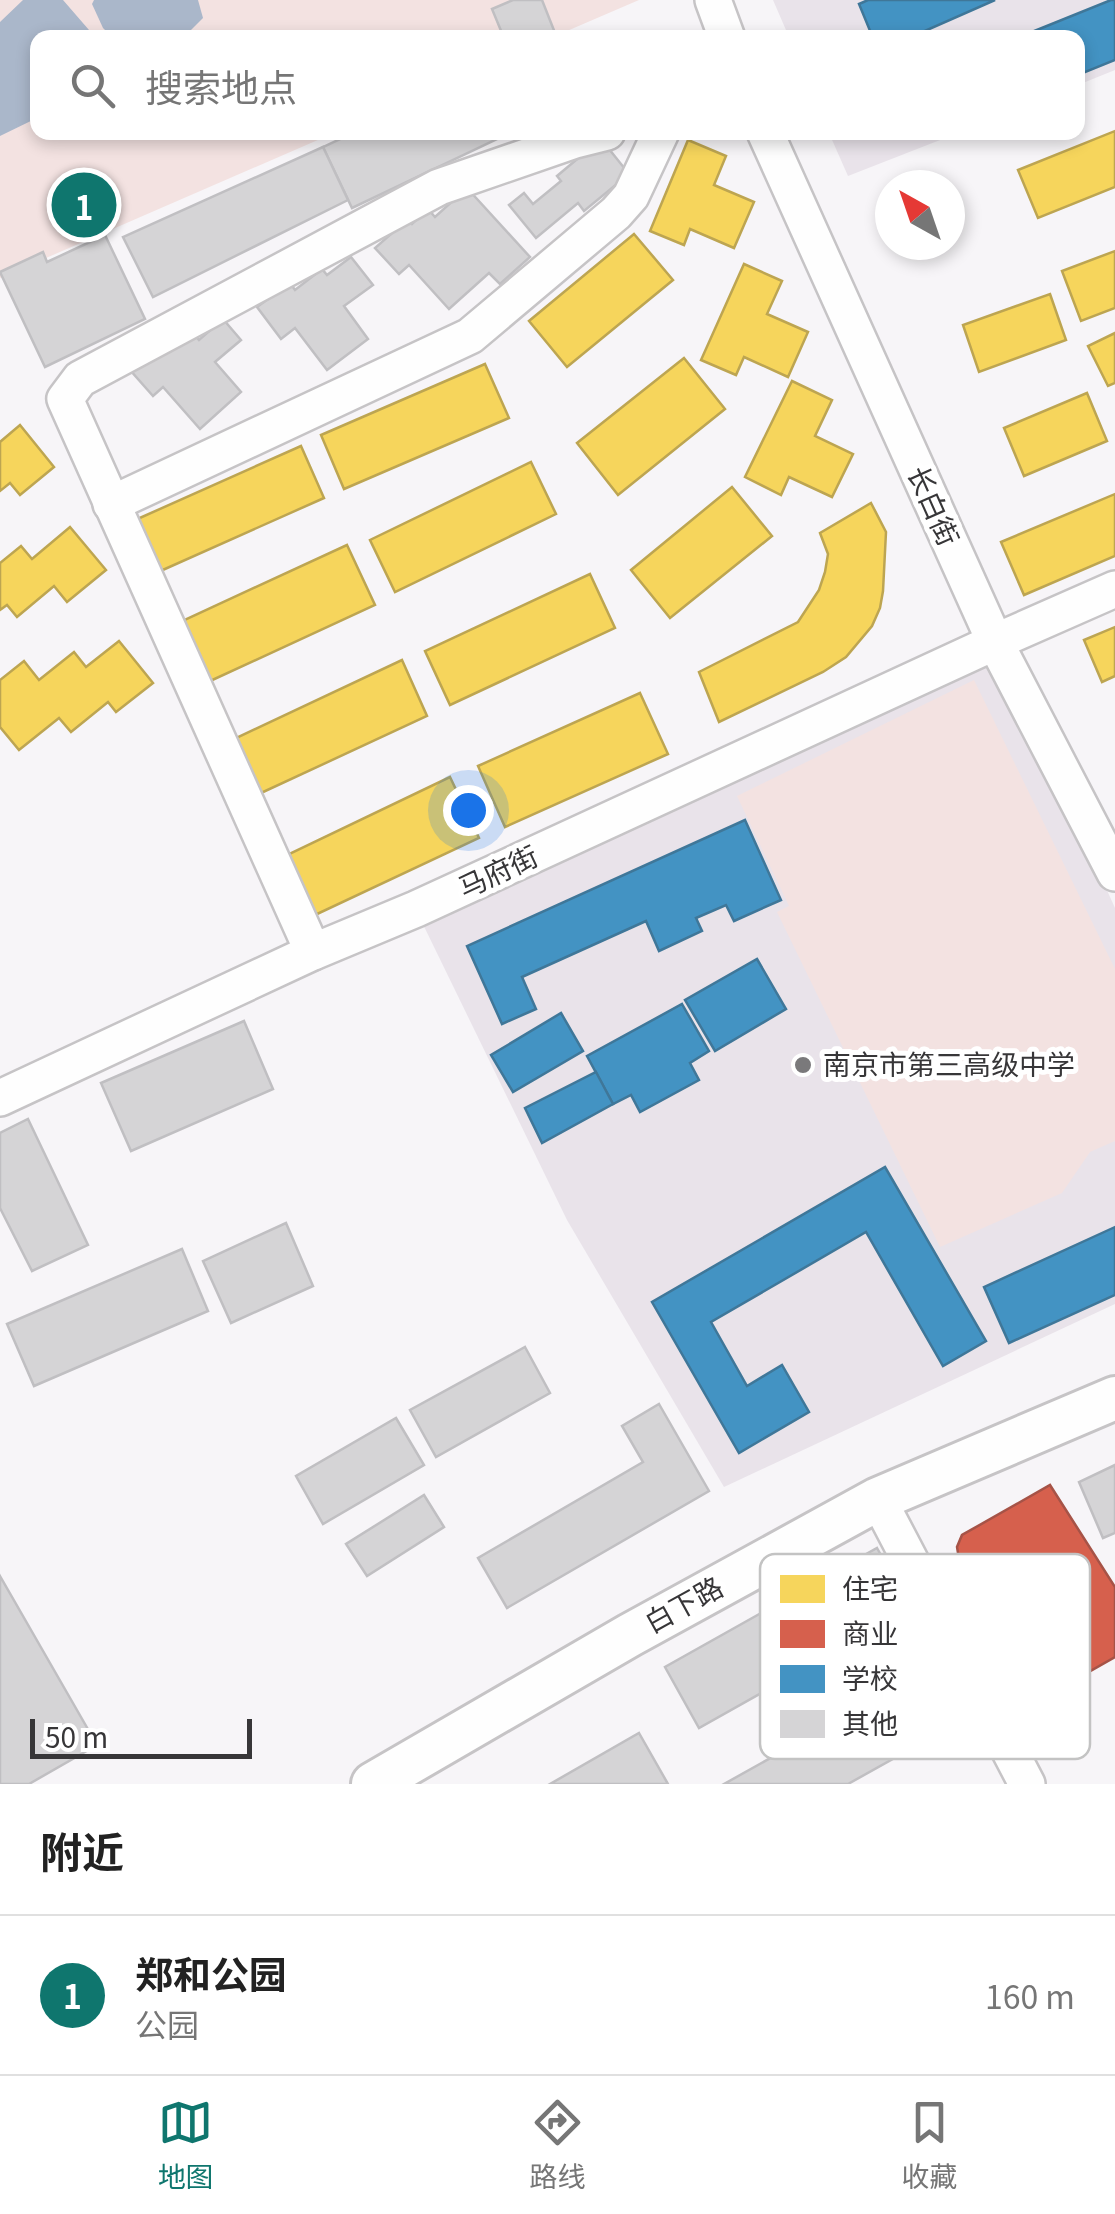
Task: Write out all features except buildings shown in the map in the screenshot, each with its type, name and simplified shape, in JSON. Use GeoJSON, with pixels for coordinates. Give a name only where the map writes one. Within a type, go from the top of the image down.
{"type":"FeatureCollection","features":[{"type":"Feature","properties":{"kind":"main road","name":"白下路"},"geometry":{"type":"LineString","coordinates":[[778,1554],[878,1499],[1115,1398]]}},
{"type":"Feature","properties":{"kind":"main road","name":"白下路"},"geometry":{"type":"LineString","coordinates":[[373,1784],[760,1564]]}},
{"type":"Feature","properties":{"kind":"street"},"geometry":{"type":"LineString","coordinates":[[713,0],[724,30]]}},
{"type":"Feature","properties":{"kind":"street"},"geometry":{"type":"LineString","coordinates":[[313,952],[65,403],[80,379],[439,187],[576,140]]}},
{"type":"Feature","properties":{"kind":"street"},"geometry":{"type":"LineString","coordinates":[[110,504],[470,336],[616,213],[631,196],[656,140]]}},
{"type":"Feature","properties":{"kind":"street","name":"长白街"},"geometry":{"type":"LineString","coordinates":[[769,140],[994,642],[1115,873]]}},
{"type":"Feature","properties":{"kind":"street","name":"马府街"},"geometry":{"type":"LineString","coordinates":[[0,1098],[313,952],[416,910],[994,642],[1115,590]]}},
{"type":"Feature","properties":{"kind":"street"},"geometry":{"type":"LineString","coordinates":[[878,1499],[907,1554]]}},
{"type":"Feature","properties":{"kind":"street"},"geometry":{"type":"LineString","coordinates":[[1014,1759],[1027,1784]]}},
{"type":"Feature","properties":{"kind":"shaded area"},"geometry":{"type":"Polygon","coordinates":[[[0,0],[639,0],[569,30],[30,30],[30,140],[318,140],[0,278],[0,0]]]}},
{"type":"Feature","properties":{"kind":"shaded area"},"geometry":{"type":"Polygon","coordinates":[[[773,0],[1115,0],[1115,70],[1085,82],[1085,30],[786,30],[773,0]]]}},
{"type":"Feature","properties":{"kind":"shaded area"},"geometry":{"type":"Polygon","coordinates":[[[832,140],[940,140],[848,176],[832,140]]]}},
{"type":"Feature","properties":{"kind":"shaded area","name":"南京市第三高级中学"},"geometry":{"type":"Polygon","coordinates":[[[995,642],[1115,908],[1115,1304],[724,1487],[567,1220],[416,910],[995,642]]]}},
{"type":"Feature","properties":{"kind":"shaded area"},"geometry":{"type":"Polygon","coordinates":[[[974,680],[1115,969],[1115,1141],[1090,1152],[1062,1193],[940,1247],[777,912],[789,906],[737,796],[974,680]]]}},
{"type":"Feature","properties":{"kind":"water"},"geometry":{"type":"Polygon","coordinates":[[[23,0],[63,0],[89,30],[30,30],[30,121],[0,136],[0,22],[23,0]]]}},
{"type":"Feature","properties":{"kind":"water"},"geometry":{"type":"Polygon","coordinates":[[[94,0],[198,0],[203,18],[191,30],[105,30],[92,4],[94,0]]]}},
{"type":"Feature","properties":{"kind":"place","name":"郑和公园"},"geometry":{"type":"Point","coordinates":[84,205]}},
{"type":"Feature","properties":{"kind":"place","name":"南京市第三高级中学"},"geometry":{"type":"Point","coordinates":[803,1065]}}]}
